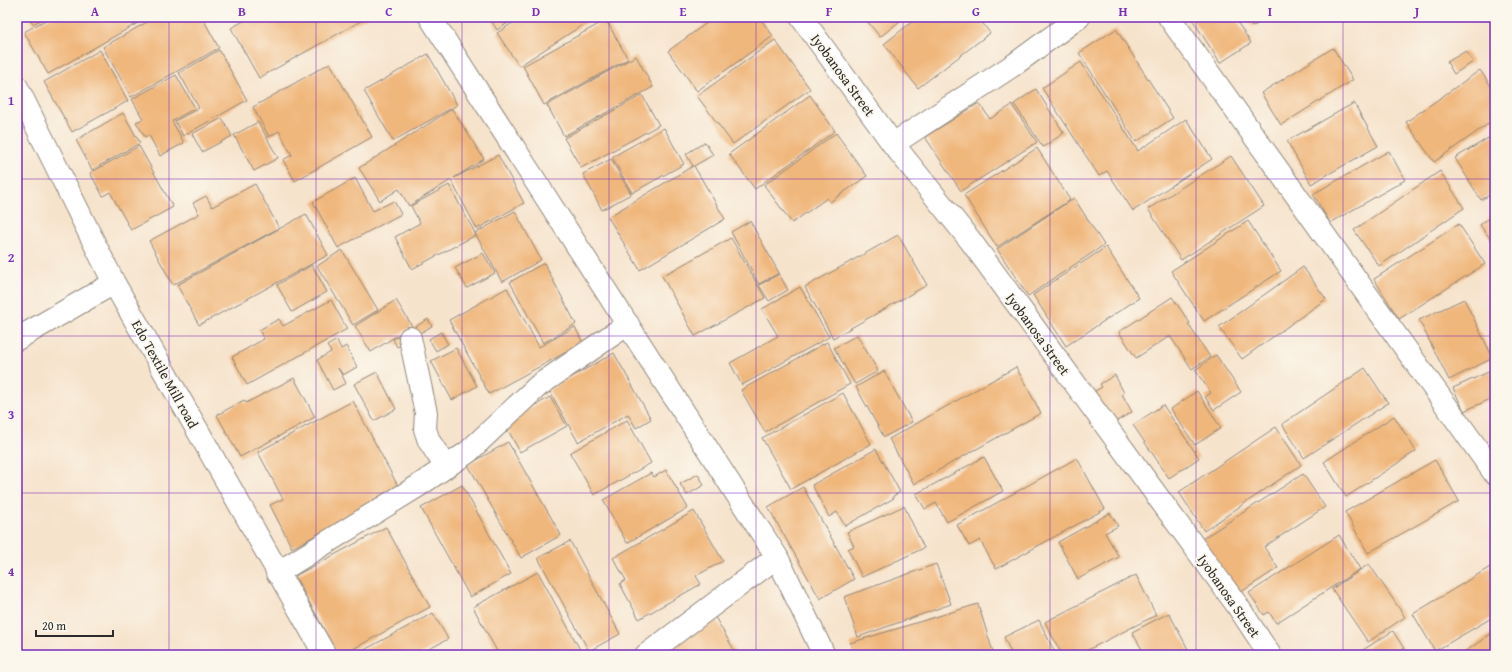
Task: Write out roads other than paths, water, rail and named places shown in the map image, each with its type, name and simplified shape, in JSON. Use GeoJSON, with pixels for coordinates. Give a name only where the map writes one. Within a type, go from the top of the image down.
{"type":"FeatureCollection","features":[{"type":"Feature","properties":{"kind":"street"},"geometry":{"type":"LineString","coordinates":[[430,17],[777,557],[824,655]]}},
{"type":"Feature","properties":{"kind":"street","name":"Iyobanosa Street"},"geometry":{"type":"LineString","coordinates":[[800,17],[893,144],[970,240],[1237,605],[1270,655]]}},
{"type":"Feature","properties":{"kind":"street"},"geometry":{"type":"LineString","coordinates":[[893,144],[1015,64],[1079,17]]}},
{"type":"Feature","properties":{"kind":"street"},"geometry":{"type":"LineString","coordinates":[[1169,17],[1495,474]]}},
{"type":"Feature","properties":{"kind":"street","name":"Edo Textile Mill road"},"geometry":{"type":"LineString","coordinates":[[17,87],[114,283],[277,573],[325,655]]}},
{"type":"Feature","properties":{"kind":"street"},"geometry":{"type":"LineString","coordinates":[[17,339],[114,283]]}},
{"type":"Feature","properties":{"kind":"street"},"geometry":{"type":"LineString","coordinates":[[277,573],[418,486],[468,452],[538,386],[628,324]]}},
{"type":"Feature","properties":{"kind":"street"},"geometry":{"type":"LineString","coordinates":[[410,338],[426,413],[425,430],[429,441],[446,467]]}},
{"type":"Feature","properties":{"kind":"street"},"geometry":{"type":"LineString","coordinates":[[646,655],[777,557]]}}]}
